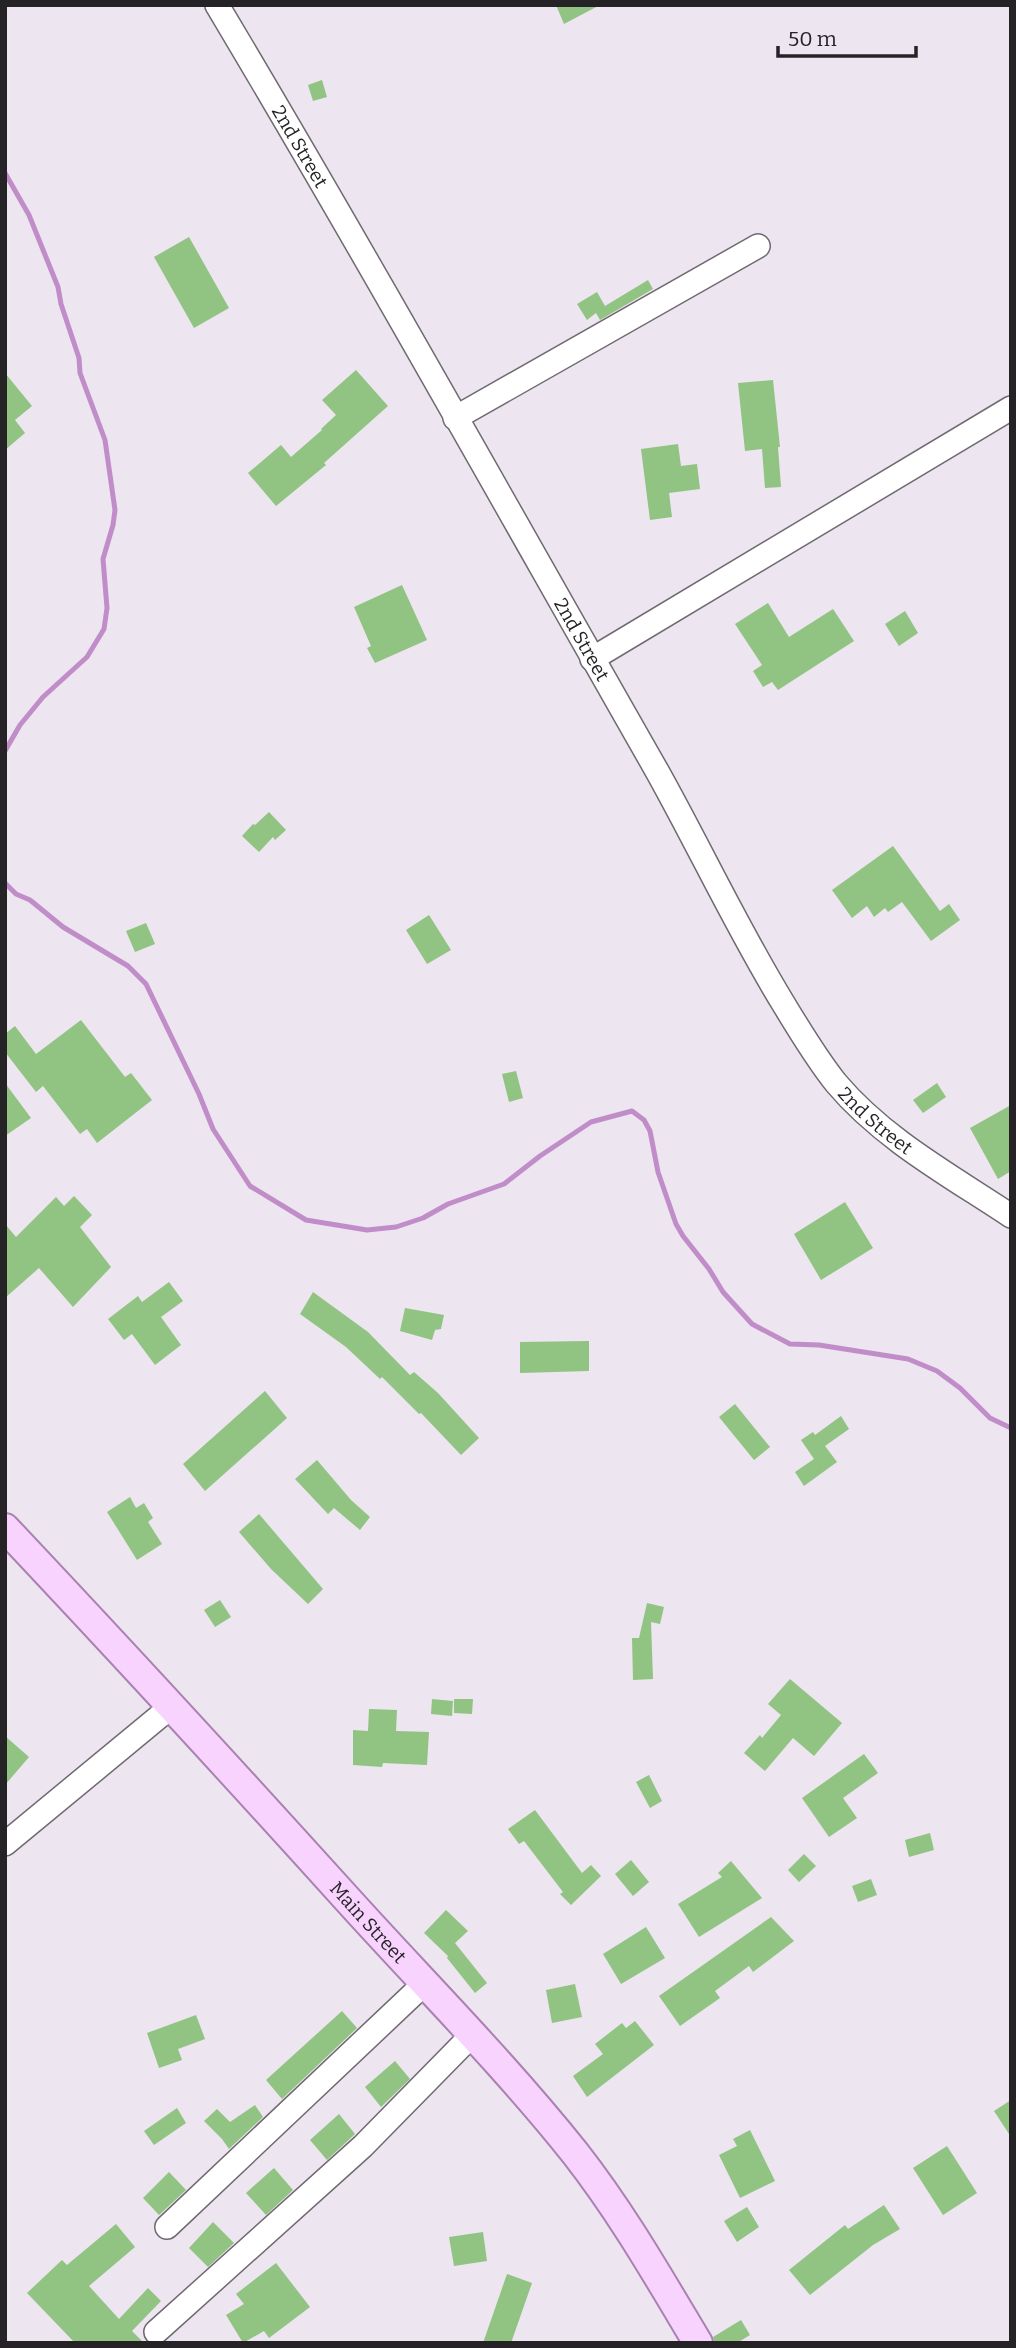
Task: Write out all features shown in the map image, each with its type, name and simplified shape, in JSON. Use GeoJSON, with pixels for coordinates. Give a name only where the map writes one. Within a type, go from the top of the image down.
{"type":"FeatureCollection","features":[{"type":"Feature","properties":{"kind":"main road","name":"Main Street"},"geometry":{"type":"LineString","coordinates":[[5,1528],[500,2062],[576,2154],[624,2221],[698,2343]]}},
{"type":"Feature","properties":{"kind":"street","name":"2nd Street"},"geometry":{"type":"LineString","coordinates":[[217,5],[314,167],[660,776],[761,966],[814,1054],[838,1086],[872,1120],[913,1151],[1011,1216]]}},
{"type":"Feature","properties":{"kind":"street"},"geometry":{"type":"LineString","coordinates":[[455,418],[758,246]]}},
{"type":"Feature","properties":{"kind":"street"},"geometry":{"type":"LineString","coordinates":[[592,659],[1011,408]]}},
{"type":"Feature","properties":{"kind":"street"},"geometry":{"type":"LineString","coordinates":[[5,1844],[172,1706]]}},
{"type":"Feature","properties":{"kind":"street"},"geometry":{"type":"LineString","coordinates":[[167,2227],[425,1983]]}},
{"type":"Feature","properties":{"kind":"street"},"geometry":{"type":"LineString","coordinates":[[156,2332],[363,2146],[473,2034]]}},
{"type":"Feature","properties":{"kind":"building"},"geometry":{"type":"Polygon","coordinates":[[[556,5],[600,5],[564,24],[556,5]]]}},
{"type":"Feature","properties":{"kind":"building"},"geometry":{"type":"Polygon","coordinates":[[[322,80],[327,97],[313,101],[308,85],[322,80]]]}},
{"type":"Feature","properties":{"kind":"building"},"geometry":{"type":"Polygon","coordinates":[[[189,237],[229,308],[194,328],[154,257],[189,237]]]}},
{"type":"Feature","properties":{"kind":"building"},"geometry":{"type":"Polygon","coordinates":[[[648,280],[653,289],[600,320],[596,313],[587,320],[577,304],[597,292],[605,306],[648,280]]]}},
{"type":"Feature","properties":{"kind":"building"},"geometry":{"type":"Polygon","coordinates":[[[356,370],[388,406],[324,463],[326,465],[276,506],[248,473],[281,445],[291,457],[322,430],[336,415],[322,400],[356,370]]]}},
{"type":"Feature","properties":{"kind":"building"},"geometry":{"type":"Polygon","coordinates":[[[5,373],[32,406],[15,420],[25,433],[5,450],[5,373]]]}},
{"type":"Feature","properties":{"kind":"building"},"geometry":{"type":"Polygon","coordinates":[[[773,380],[781,487],[765,488],[762,449],[745,451],[738,383],[773,380]]]}},
{"type":"Feature","properties":{"kind":"building"},"geometry":{"type":"Polygon","coordinates":[[[678,444],[681,466],[697,464],[700,489],[669,493],[672,517],[650,520],[641,449],[678,444]]]}},
{"type":"Feature","properties":{"kind":"building"},"geometry":{"type":"Polygon","coordinates":[[[402,585],[427,640],[375,663],[367,648],[371,646],[354,607],[402,585]]]}},
{"type":"Feature","properties":{"kind":"building"},"geometry":{"type":"Polygon","coordinates":[[[768,603],[789,637],[833,609],[854,641],[778,690],[772,682],[763,687],[753,671],[762,665],[735,624],[768,603]]]}},
{"type":"Feature","properties":{"kind":"building"},"geometry":{"type":"Polygon","coordinates":[[[905,611],[918,633],[899,646],[885,624],[905,611]]]}},
{"type":"Feature","properties":{"kind":"building"},"geometry":{"type":"Polygon","coordinates":[[[269,812],[286,830],[275,840],[273,837],[259,852],[242,836],[269,812]]]}},
{"type":"Feature","properties":{"kind":"building"},"geometry":{"type":"Polygon","coordinates":[[[893,846],[940,911],[949,904],[960,920],[931,941],[902,902],[888,912],[885,908],[874,917],[867,906],[852,918],[832,890],[893,846]]]}},
{"type":"Feature","properties":{"kind":"building"},"geometry":{"type":"Polygon","coordinates":[[[429,915],[451,950],[427,964],[406,930],[429,915]]]}},
{"type":"Feature","properties":{"kind":"building"},"geometry":{"type":"Polygon","coordinates":[[[146,923],[155,944],[135,952],[126,931],[146,923]]]}},
{"type":"Feature","properties":{"kind":"building"},"geometry":{"type":"Polygon","coordinates":[[[81,1020],[125,1077],[131,1073],[152,1100],[97,1143],[87,1129],[80,1134],[43,1086],[36,1092],[5,1052],[5,1034],[15,1026],[36,1054],[81,1020]]]}},
{"type":"Feature","properties":{"kind":"building"},"geometry":{"type":"Polygon","coordinates":[[[516,1071],[523,1098],[509,1102],[502,1074],[516,1071]]]}},
{"type":"Feature","properties":{"kind":"building"},"geometry":{"type":"Polygon","coordinates":[[[5,1083],[31,1118],[5,1136],[5,1083]]]}},
{"type":"Feature","properties":{"kind":"building"},"geometry":{"type":"Polygon","coordinates":[[[937,1083],[946,1097],[923,1113],[913,1100],[937,1083]]]}},
{"type":"Feature","properties":{"kind":"building"},"geometry":{"type":"Polygon","coordinates":[[[1011,1105],[1011,1171],[998,1179],[970,1128],[1011,1105]]]}},
{"type":"Feature","properties":{"kind":"building"},"geometry":{"type":"Polygon","coordinates":[[[74,1196],[92,1215],[80,1227],[111,1267],[73,1307],[39,1268],[5,1298],[5,1224],[16,1237],[56,1197],[64,1206],[74,1196]]]}},
{"type":"Feature","properties":{"kind":"building"},"geometry":{"type":"Polygon","coordinates":[[[845,1202],[873,1248],[821,1280],[794,1234],[845,1202]]]}},
{"type":"Feature","properties":{"kind":"building"},"geometry":{"type":"Polygon","coordinates":[[[169,1282],[183,1301],[161,1317],[181,1345],[155,1365],[132,1334],[124,1340],[108,1319],[138,1296],[142,1302],[169,1282]]]}},
{"type":"Feature","properties":{"kind":"building"},"geometry":{"type":"Polygon","coordinates":[[[313,1292],[368,1332],[410,1375],[414,1372],[438,1393],[479,1438],[461,1455],[382,1377],[380,1379],[346,1347],[300,1314],[313,1292]]]}},
{"type":"Feature","properties":{"kind":"building"},"geometry":{"type":"Polygon","coordinates":[[[405,1308],[444,1315],[441,1329],[435,1330],[432,1340],[400,1331],[405,1308]]]}},
{"type":"Feature","properties":{"kind":"building"},"geometry":{"type":"Polygon","coordinates":[[[589,1341],[589,1371],[520,1373],[520,1342],[589,1341]]]}},
{"type":"Feature","properties":{"kind":"building"},"geometry":{"type":"Polygon","coordinates":[[[265,1391],[287,1418],[205,1491],[183,1464],[265,1391]]]}},
{"type":"Feature","properties":{"kind":"building"},"geometry":{"type":"Polygon","coordinates":[[[735,1404],[770,1447],[754,1460],[719,1417],[735,1404]]]}},
{"type":"Feature","properties":{"kind":"building"},"geometry":{"type":"Polygon","coordinates":[[[841,1416],[849,1429],[825,1446],[837,1462],[804,1486],[795,1472],[814,1459],[801,1440],[813,1432],[815,1435],[841,1416]]]}},
{"type":"Feature","properties":{"kind":"building"},"geometry":{"type":"Polygon","coordinates":[[[317,1460],[351,1500],[370,1517],[360,1530],[334,1508],[328,1514],[295,1479],[317,1460]]]}},
{"type":"Feature","properties":{"kind":"building"},"geometry":{"type":"Polygon","coordinates":[[[130,1497],[136,1508],[144,1503],[153,1518],[148,1522],[162,1544],[137,1560],[107,1512],[130,1497]]]}},
{"type":"Feature","properties":{"kind":"building"},"geometry":{"type":"Polygon","coordinates":[[[259,1514],[323,1589],[308,1604],[271,1569],[239,1532],[259,1514]]]}},
{"type":"Feature","properties":{"kind":"building"},"geometry":{"type":"Polygon","coordinates":[[[220,1600],[231,1617],[215,1627],[204,1610],[220,1600]]]}},
{"type":"Feature","properties":{"kind":"building"},"geometry":{"type":"Polygon","coordinates":[[[647,1603],[664,1607],[660,1624],[651,1622],[653,1679],[633,1680],[632,1638],[639,1638],[647,1603]]]}},
{"type":"Feature","properties":{"kind":"building"},"geometry":{"type":"Polygon","coordinates":[[[790,1679],[842,1723],[814,1756],[793,1738],[765,1771],[744,1753],[760,1735],[762,1738],[781,1715],[768,1704],[790,1679]]]}},
{"type":"Feature","properties":{"kind":"building"},"geometry":{"type":"Polygon","coordinates":[[[432,1699],[453,1701],[452,1716],[431,1714],[432,1699]]]}},
{"type":"Feature","properties":{"kind":"building"},"geometry":{"type":"Polygon","coordinates":[[[454,1699],[473,1699],[472,1714],[454,1713],[454,1699]]]}},
{"type":"Feature","properties":{"kind":"building"},"geometry":{"type":"Polygon","coordinates":[[[369,1709],[397,1710],[396,1731],[429,1732],[427,1765],[353,1765],[353,1730],[368,1731],[369,1709]]]}},
{"type":"Feature","properties":{"kind":"building"},"geometry":{"type":"Polygon","coordinates":[[[5,1736],[29,1757],[5,1785],[5,1736]]]}},
{"type":"Feature","properties":{"kind":"building"},"geometry":{"type":"Polygon","coordinates":[[[864,1754],[878,1773],[843,1798],[857,1818],[829,1837],[802,1798],[864,1754]]]}},
{"type":"Feature","properties":{"kind":"building"},"geometry":{"type":"Polygon","coordinates":[[[649,1775],[662,1801],[650,1808],[636,1782],[649,1775]]]}},
{"type":"Feature","properties":{"kind":"building"},"geometry":{"type":"Polygon","coordinates":[[[535,1810],[582,1873],[591,1865],[601,1876],[571,1905],[560,1894],[563,1892],[524,1841],[519,1844],[508,1829],[535,1810]]]}},
{"type":"Feature","properties":{"kind":"building"},"geometry":{"type":"Polygon","coordinates":[[[930,1833],[934,1850],[909,1857],[905,1840],[930,1833]]]}},
{"type":"Feature","properties":{"kind":"building"},"geometry":{"type":"Polygon","coordinates":[[[804,1854],[816,1866],[799,1882],[788,1870],[804,1854]]]}},
{"type":"Feature","properties":{"kind":"building"},"geometry":{"type":"Polygon","coordinates":[[[631,1860],[649,1882],[633,1896],[615,1874],[631,1860]]]}},
{"type":"Feature","properties":{"kind":"building"},"geometry":{"type":"Polygon","coordinates":[[[731,1861],[762,1898],[699,1937],[678,1904],[722,1877],[718,1873],[731,1861]]]}},
{"type":"Feature","properties":{"kind":"building"},"geometry":{"type":"Polygon","coordinates":[[[871,1879],[877,1895],[858,1902],[852,1886],[871,1879]]]}},
{"type":"Feature","properties":{"kind":"building"},"geometry":{"type":"Polygon","coordinates":[[[446,1910],[468,1931],[455,1943],[487,1983],[475,1993],[448,1956],[424,1933],[446,1910]]]}},
{"type":"Feature","properties":{"kind":"building"},"geometry":{"type":"Polygon","coordinates":[[[771,1917],[794,1941],[753,1972],[749,1966],[715,1991],[720,1998],[680,2026],[659,1996],[771,1917]]]}},
{"type":"Feature","properties":{"kind":"building"},"geometry":{"type":"Polygon","coordinates":[[[646,1927],[665,1958],[621,1984],[603,1954],[646,1927]]]}},
{"type":"Feature","properties":{"kind":"building"},"geometry":{"type":"Polygon","coordinates":[[[575,1984],[582,2017],[552,2023],[546,1990],[575,1984]]]}},
{"type":"Feature","properties":{"kind":"building"},"geometry":{"type":"Polygon","coordinates":[[[342,2011],[357,2028],[282,2099],[266,2080],[342,2011]]]}},
{"type":"Feature","properties":{"kind":"building"},"geometry":{"type":"Polygon","coordinates":[[[196,2015],[205,2039],[178,2049],[182,2060],[159,2068],[147,2033],[196,2015]]]}},
{"type":"Feature","properties":{"kind":"building"},"geometry":{"type":"Polygon","coordinates":[[[635,2021],[654,2045],[587,2097],[573,2076],[603,2054],[595,2044],[622,2023],[626,2028],[635,2021]]]}},
{"type":"Feature","properties":{"kind":"building"},"geometry":{"type":"Polygon","coordinates":[[[395,2061],[410,2079],[381,2107],[365,2087],[395,2061]]]}},
{"type":"Feature","properties":{"kind":"building"},"geometry":{"type":"Polygon","coordinates":[[[1011,2100],[1011,2137],[994,2111],[1011,2100]]]}},
{"type":"Feature","properties":{"kind":"building"},"geometry":{"type":"Polygon","coordinates":[[[255,2105],[263,2117],[229,2149],[204,2121],[217,2109],[230,2122],[255,2105]]]}},
{"type":"Feature","properties":{"kind":"building"},"geometry":{"type":"Polygon","coordinates":[[[177,2108],[186,2123],[154,2145],[144,2131],[177,2108]]]}},
{"type":"Feature","properties":{"kind":"building"},"geometry":{"type":"Polygon","coordinates":[[[339,2114],[355,2134],[327,2160],[310,2140],[339,2114]]]}},
{"type":"Feature","properties":{"kind":"building"},"geometry":{"type":"Polygon","coordinates":[[[750,2130],[775,2181],[740,2198],[719,2155],[737,2146],[733,2139],[750,2130]]]}},
{"type":"Feature","properties":{"kind":"building"},"geometry":{"type":"Polygon","coordinates":[[[947,2146],[977,2193],[943,2215],[913,2168],[947,2146]]]}},
{"type":"Feature","properties":{"kind":"building"},"geometry":{"type":"Polygon","coordinates":[[[274,2168],[293,2190],[266,2215],[246,2193],[274,2168]]]}},
{"type":"Feature","properties":{"kind":"building"},"geometry":{"type":"Polygon","coordinates":[[[169,2172],[186,2190],[159,2215],[143,2198],[169,2172]]]}},
{"type":"Feature","properties":{"kind":"building"},"geometry":{"type":"Polygon","coordinates":[[[884,2205],[900,2229],[873,2245],[810,2295],[789,2270],[845,2225],[848,2229],[884,2205]]]}},
{"type":"Feature","properties":{"kind":"building"},"geometry":{"type":"Polygon","coordinates":[[[747,2207],[759,2227],[737,2242],[724,2221],[747,2207]]]}},
{"type":"Feature","properties":{"kind":"building"},"geometry":{"type":"Polygon","coordinates":[[[213,2222],[234,2243],[208,2267],[189,2248],[213,2222]]]}},
{"type":"Feature","properties":{"kind":"building"},"geometry":{"type":"Polygon","coordinates":[[[116,2224],[135,2247],[89,2286],[119,2319],[148,2288],[161,2301],[132,2331],[144,2343],[75,2343],[27,2293],[62,2260],[67,2265],[116,2224]]]}},
{"type":"Feature","properties":{"kind":"building"},"geometry":{"type":"Polygon","coordinates":[[[483,2232],[487,2261],[454,2266],[449,2237],[483,2232]]]}},
{"type":"Feature","properties":{"kind":"building"},"geometry":{"type":"Polygon","coordinates":[[[276,2263],[310,2307],[269,2338],[264,2331],[243,2343],[226,2315],[244,2304],[236,2294],[276,2263]]]}},
{"type":"Feature","properties":{"kind":"building"},"geometry":{"type":"Polygon","coordinates":[[[507,2274],[532,2283],[511,2343],[483,2343],[507,2274]]]}},
{"type":"Feature","properties":{"kind":"building"},"geometry":{"type":"Polygon","coordinates":[[[741,2320],[750,2335],[737,2343],[715,2343],[713,2337],[741,2320]]]}},
{"type":"Feature","properties":{"kind":"waterway"},"geometry":{"type":"LineString","coordinates":[[5,173],[29,215],[58,287],[79,358],[80,373],[105,440],[115,510],[103,559],[107,608],[104,629],[87,657],[43,697],[20,725],[5,751]]}},
{"type":"Feature","properties":{"kind":"waterway"},"geometry":{"type":"LineString","coordinates":[[5,883],[16,894],[30,900],[63,927],[128,966],[146,984],[213,1129],[250,1186],[306,1220],[367,1230],[396,1227],[423,1218],[448,1204],[504,1184],[591,1122],[632,1111],[644,1120],[650,1131],[658,1172],[676,1224],[723,1292],[752,1324],[790,1344],[819,1345],[908,1359],[937,1371],[960,1388],[990,1418],[1011,1428]]}}]}
